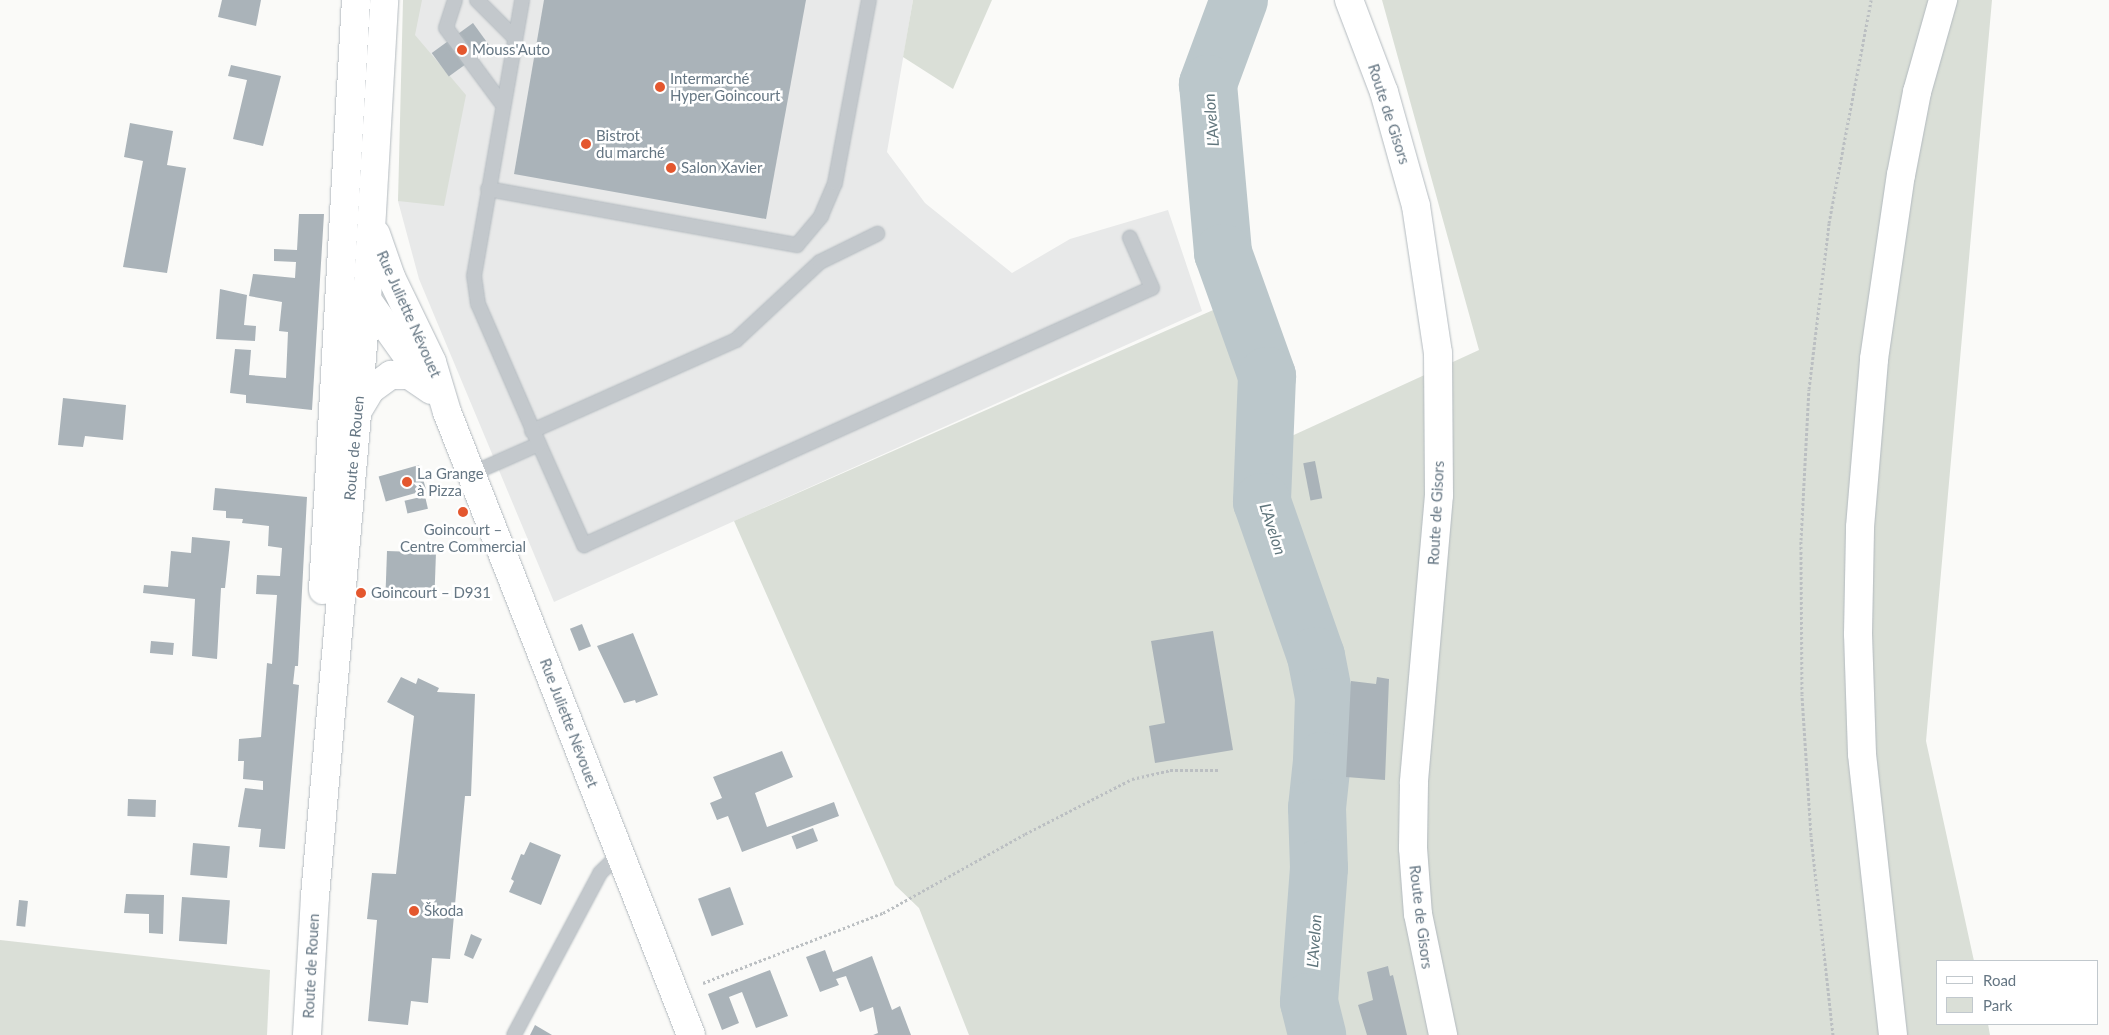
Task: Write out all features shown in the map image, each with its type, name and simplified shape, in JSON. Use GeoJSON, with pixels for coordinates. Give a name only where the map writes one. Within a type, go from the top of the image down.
{"type":"FeatureCollection","features":[{"type":"Feature","properties":{"kind":"main road","name":"Route de Rouen"},"geometry":{"type":"LineString","coordinates":[[315,896],[319,655],[356,0]]}},
{"type":"Feature","properties":{"kind":"main road","name":"Route de Rouen"},"geometry":{"type":"LineString","coordinates":[[307,1035],[315,896],[367,299],[384,0]]}},
{"type":"Feature","properties":{"kind":"main road","name":"Route de Gisors"},"geometry":{"type":"LineString","coordinates":[[1349,0],[1384,92],[1416,206],[1438,353],[1439,495],[1414,784],[1413,848],[1418,914],[1443,1035]]}},
{"type":"Feature","properties":{"kind":"main road"},"geometry":{"type":"LineString","coordinates":[[1893,1035],[1862,754],[1858,625],[1860,526],[1874,359],[1901,175],[1919,84],[1943,0]]}},
{"type":"Feature","properties":{"kind":"main road","name":"Rue Juliette Névouet"},"geometry":{"type":"LineString","coordinates":[[373,216],[382,256],[432,362],[440,402]]}},
{"type":"Feature","properties":{"kind":"main road","name":"Rue Juliette Névouet"},"geometry":{"type":"LineString","coordinates":[[342,229],[348,263],[367,299],[440,402],[472,474],[691,1035]]}},
{"type":"Feature","properties":{"kind":"main road","name":"Rue Juliette Névouet"},"geometry":{"type":"LineString","coordinates":[[357,412],[370,390],[392,375],[409,375],[440,402]]}},
{"type":"Feature","properties":{"kind":"lane"},"geometry":{"type":"LineString","coordinates":[[455,0],[446,28],[503,105]]}},
{"type":"Feature","properties":{"kind":"lane"},"geometry":{"type":"LineString","coordinates":[[476,0],[515,38]]}},
{"type":"Feature","properties":{"kind":"lane"},"geometry":{"type":"LineString","coordinates":[[522,0],[476,260],[476,290],[478,304],[532,431],[584,545],[1152,288],[1130,238]]}},
{"type":"Feature","properties":{"kind":"lane"},"geometry":{"type":"LineString","coordinates":[[488,189],[797,244],[821,216],[835,184],[869,0]]}},
{"type":"Feature","properties":{"kind":"lane"},"geometry":{"type":"LineString","coordinates":[[532,431],[736,340],[756,326],[808,272],[877,234]]}},
{"type":"Feature","properties":{"kind":"lane"},"geometry":{"type":"LineString","coordinates":[[472,474],[539,444]]}},
{"type":"Feature","properties":{"kind":"lane"},"geometry":{"type":"LineString","coordinates":[[514,1035],[600,873],[620,854]]}},
{"type":"Feature","properties":{"kind":"path"},"geometry":{"type":"LineString","coordinates":[[1833,1035],[1812,844],[1802,703],[1801,540],[1809,389],[1829,223],[1871,0]]}},
{"type":"Feature","properties":{"kind":"path"},"geometry":{"type":"LineString","coordinates":[[674,994],[883,913],[1025,834],[1132,780],[1170,770],[1219,770]]}},
{"type":"Feature","properties":{"kind":"shaded area"},"geometry":{"type":"Polygon","coordinates":[[[418,0],[913,0],[887,152],[925,203],[1012,273],[1070,239],[1168,210],[1202,311],[554,602],[419,279],[398,201],[418,0]]]}},
{"type":"Feature","properties":{"kind":"green space"},"geometry":{"type":"Polygon","coordinates":[[[403,0],[422,0],[415,35],[466,95],[444,206],[398,201],[403,0]]]}},
{"type":"Feature","properties":{"kind":"green space"},"geometry":{"type":"Polygon","coordinates":[[[913,0],[992,0],[953,89],[903,57],[913,0]]]}},
{"type":"Feature","properties":{"kind":"green space"},"geometry":{"type":"Polygon","coordinates":[[[1382,0],[1992,0],[1926,741],[1974,960],[1936,960],[1936,1025],[1988,1025],[1990,1035],[969,1035],[919,908],[895,885],[734,521],[1220,307],[1272,445],[1479,350],[1382,0]]]}},
{"type":"Feature","properties":{"kind":"green space"},"geometry":{"type":"Polygon","coordinates":[[[0,940],[270,970],[267,1035],[0,1035],[0,940]]]}},
{"type":"Feature","properties":{"kind":"building"},"geometry":{"type":"Polygon","coordinates":[[[222,0],[261,0],[256,26],[218,17],[222,0]]]}},
{"type":"Feature","properties":{"kind":"building","name":"Intermarché Hyper Goincourt"},"geometry":{"type":"Polygon","coordinates":[[[544,0],[806,0],[766,219],[514,174],[544,0]]]}},
{"type":"Feature","properties":{"kind":"building","name":"Mouss'Auto"},"geometry":{"type":"Polygon","coordinates":[[[473,23],[490,46],[449,76],[432,53],[473,23]]]}},
{"type":"Feature","properties":{"kind":"building"},"geometry":{"type":"Polygon","coordinates":[[[231,65],[281,76],[263,146],[233,139],[247,80],[228,76],[231,65]]]}},
{"type":"Feature","properties":{"kind":"building"},"geometry":{"type":"Polygon","coordinates":[[[130,123],[173,131],[167,165],[186,168],[167,273],[123,267],[143,161],[124,157],[130,123]]]}},
{"type":"Feature","properties":{"kind":"building"},"geometry":{"type":"Polygon","coordinates":[[[299,214],[324,214],[312,410],[246,403],[246,395],[230,393],[235,349],[251,350],[249,375],[286,378],[288,332],[279,331],[282,302],[249,296],[253,274],[295,278],[296,262],[274,261],[274,249],[297,250],[299,214]]]}},
{"type":"Feature","properties":{"kind":"building"},"geometry":{"type":"Polygon","coordinates":[[[220,289],[247,295],[244,325],[256,326],[255,341],[216,339],[220,289]]]}},
{"type":"Feature","properties":{"kind":"building"},"geometry":{"type":"Polygon","coordinates":[[[63,398],[126,405],[123,440],[85,436],[83,447],[58,445],[63,398]]]}},
{"type":"Feature","properties":{"kind":"building"},"geometry":{"type":"Polygon","coordinates":[[[1315,461],[1322,498],[1310,501],[1303,463],[1315,461]]]}},
{"type":"Feature","properties":{"kind":"building"},"geometry":{"type":"Polygon","coordinates":[[[419,465],[426,490],[386,502],[379,477],[419,465]]]}},
{"type":"Feature","properties":{"kind":"building"},"geometry":{"type":"Polygon","coordinates":[[[215,488],[307,497],[298,666],[295,666],[293,684],[299,685],[285,849],[259,847],[261,829],[238,827],[245,788],[263,790],[263,781],[243,779],[244,761],[238,761],[239,739],[261,737],[267,663],[272,664],[277,595],[256,594],[257,575],[280,576],[282,548],[268,546],[269,526],[242,523],[243,519],[226,518],[226,511],[213,510],[215,488]]]}},
{"type":"Feature","properties":{"kind":"building"},"geometry":{"type":"Polygon","coordinates":[[[425,496],[428,509],[407,513],[405,501],[425,496]]]}},
{"type":"Feature","properties":{"kind":"building"},"geometry":{"type":"Polygon","coordinates":[[[192,537],[230,541],[225,588],[221,588],[217,659],[192,656],[195,599],[143,593],[144,585],[168,587],[171,551],[191,553],[192,537]]]}},
{"type":"Feature","properties":{"kind":"building"},"geometry":{"type":"Polygon","coordinates":[[[387,551],[436,553],[434,597],[385,595],[387,551]]]}},
{"type":"Feature","properties":{"kind":"building"},"geometry":{"type":"Polygon","coordinates":[[[582,624],[591,646],[579,651],[570,629],[582,624]]]}},
{"type":"Feature","properties":{"kind":"building"},"geometry":{"type":"Polygon","coordinates":[[[1213,631],[1233,750],[1155,763],[1149,726],[1165,723],[1151,641],[1213,631]]]}},
{"type":"Feature","properties":{"kind":"building"},"geometry":{"type":"Polygon","coordinates":[[[633,633],[658,695],[636,703],[635,700],[624,703],[597,646],[633,633]]]}},
{"type":"Feature","properties":{"kind":"building"},"geometry":{"type":"Polygon","coordinates":[[[151,641],[174,643],[173,655],[150,653],[151,641]]]}},
{"type":"Feature","properties":{"kind":"building"},"geometry":{"type":"Polygon","coordinates":[[[401,677],[416,684],[418,678],[439,688],[437,692],[475,694],[471,796],[465,796],[450,959],[432,958],[428,1003],[411,1001],[408,1025],[368,1021],[377,920],[367,919],[372,873],[396,874],[414,716],[387,702],[401,677]]]}},
{"type":"Feature","properties":{"kind":"building"},"geometry":{"type":"Polygon","coordinates":[[[1377,677],[1389,679],[1385,780],[1346,777],[1351,681],[1376,684],[1377,677]]]}},
{"type":"Feature","properties":{"kind":"building"},"geometry":{"type":"Polygon","coordinates":[[[782,751],[793,777],[755,793],[767,827],[834,802],[839,816],[742,852],[728,816],[717,820],[710,803],[722,798],[713,777],[782,751]]]}},
{"type":"Feature","properties":{"kind":"building"},"geometry":{"type":"Polygon","coordinates":[[[128,799],[156,800],[155,817],[127,816],[128,799]]]}},
{"type":"Feature","properties":{"kind":"building"},"geometry":{"type":"Polygon","coordinates":[[[813,828],[818,841],[797,849],[792,836],[813,828]]]}},
{"type":"Feature","properties":{"kind":"building"},"geometry":{"type":"Polygon","coordinates":[[[530,842],[561,855],[541,905],[509,892],[514,881],[511,879],[521,854],[524,855],[530,842]]]}},
{"type":"Feature","properties":{"kind":"building"},"geometry":{"type":"Polygon","coordinates":[[[193,843],[230,846],[227,878],[190,875],[193,843]]]}},
{"type":"Feature","properties":{"kind":"building"},"geometry":{"type":"Polygon","coordinates":[[[730,887],[744,925],[712,936],[698,899],[730,887]]]}},
{"type":"Feature","properties":{"kind":"building"},"geometry":{"type":"Polygon","coordinates":[[[126,894],[164,895],[163,934],[149,933],[149,914],[124,913],[126,894]]]}},
{"type":"Feature","properties":{"kind":"building"},"geometry":{"type":"Polygon","coordinates":[[[182,897],[230,900],[227,944],[179,941],[182,897]]]}},
{"type":"Feature","properties":{"kind":"building"},"geometry":{"type":"Polygon","coordinates":[[[19,900],[28,901],[25,927],[16,926],[19,900]]]}},
{"type":"Feature","properties":{"kind":"building"},"geometry":{"type":"Polygon","coordinates":[[[471,934],[482,939],[473,959],[464,955],[471,934]]]}},
{"type":"Feature","properties":{"kind":"building"},"geometry":{"type":"Polygon","coordinates":[[[825,950],[833,972],[872,956],[892,1010],[900,1006],[911,1035],[873,1035],[878,1033],[873,1007],[860,1012],[846,976],[836,979],[839,985],[820,992],[806,957],[825,950]]]}},
{"type":"Feature","properties":{"kind":"building"},"geometry":{"type":"Polygon","coordinates":[[[1388,966],[1390,976],[1393,975],[1407,1035],[1367,1035],[1358,1005],[1373,1000],[1367,972],[1388,966]]]}},
{"type":"Feature","properties":{"kind":"building"},"geometry":{"type":"Polygon","coordinates":[[[770,970],[788,1016],[756,1028],[742,992],[729,997],[739,1023],[722,1030],[708,994],[770,970]]]}},
{"type":"Feature","properties":{"kind":"building"},"geometry":{"type":"Polygon","coordinates":[[[535,1025],[552,1035],[530,1035],[535,1025]]]}},
{"type":"Feature","properties":{"kind":"waterway","name":"L'Avelon"},"geometry":{"type":"LineString","coordinates":[[1239,0],[1208,84],[1223,253],[1267,376],[1262,502],[1316,656],[1324,697],[1322,761],[1317,808],[1319,868],[1309,1002],[1317,1035]]}},
{"type":"Feature","properties":{"kind":"place","name":"Mouss'Auto"},"geometry":{"type":"Point","coordinates":[462,50]}},
{"type":"Feature","properties":{"kind":"place","name":"Intermarché Hyper Goincourt"},"geometry":{"type":"Point","coordinates":[660,87]}},
{"type":"Feature","properties":{"kind":"place","name":"Bistrot du marché"},"geometry":{"type":"Point","coordinates":[586,144]}},
{"type":"Feature","properties":{"kind":"place","name":"Salon Xavier"},"geometry":{"type":"Point","coordinates":[671,168]}},
{"type":"Feature","properties":{"kind":"place","name":"La Grange à Pizza"},"geometry":{"type":"Point","coordinates":[407,482]}},
{"type":"Feature","properties":{"kind":"place","name":"Goincourt – Centre Commercial"},"geometry":{"type":"Point","coordinates":[463,512]}},
{"type":"Feature","properties":{"kind":"place","name":"Goincourt – D931"},"geometry":{"type":"Point","coordinates":[361,593]}},
{"type":"Feature","properties":{"kind":"place","name":"Škoda"},"geometry":{"type":"Point","coordinates":[414,911]}}]}
